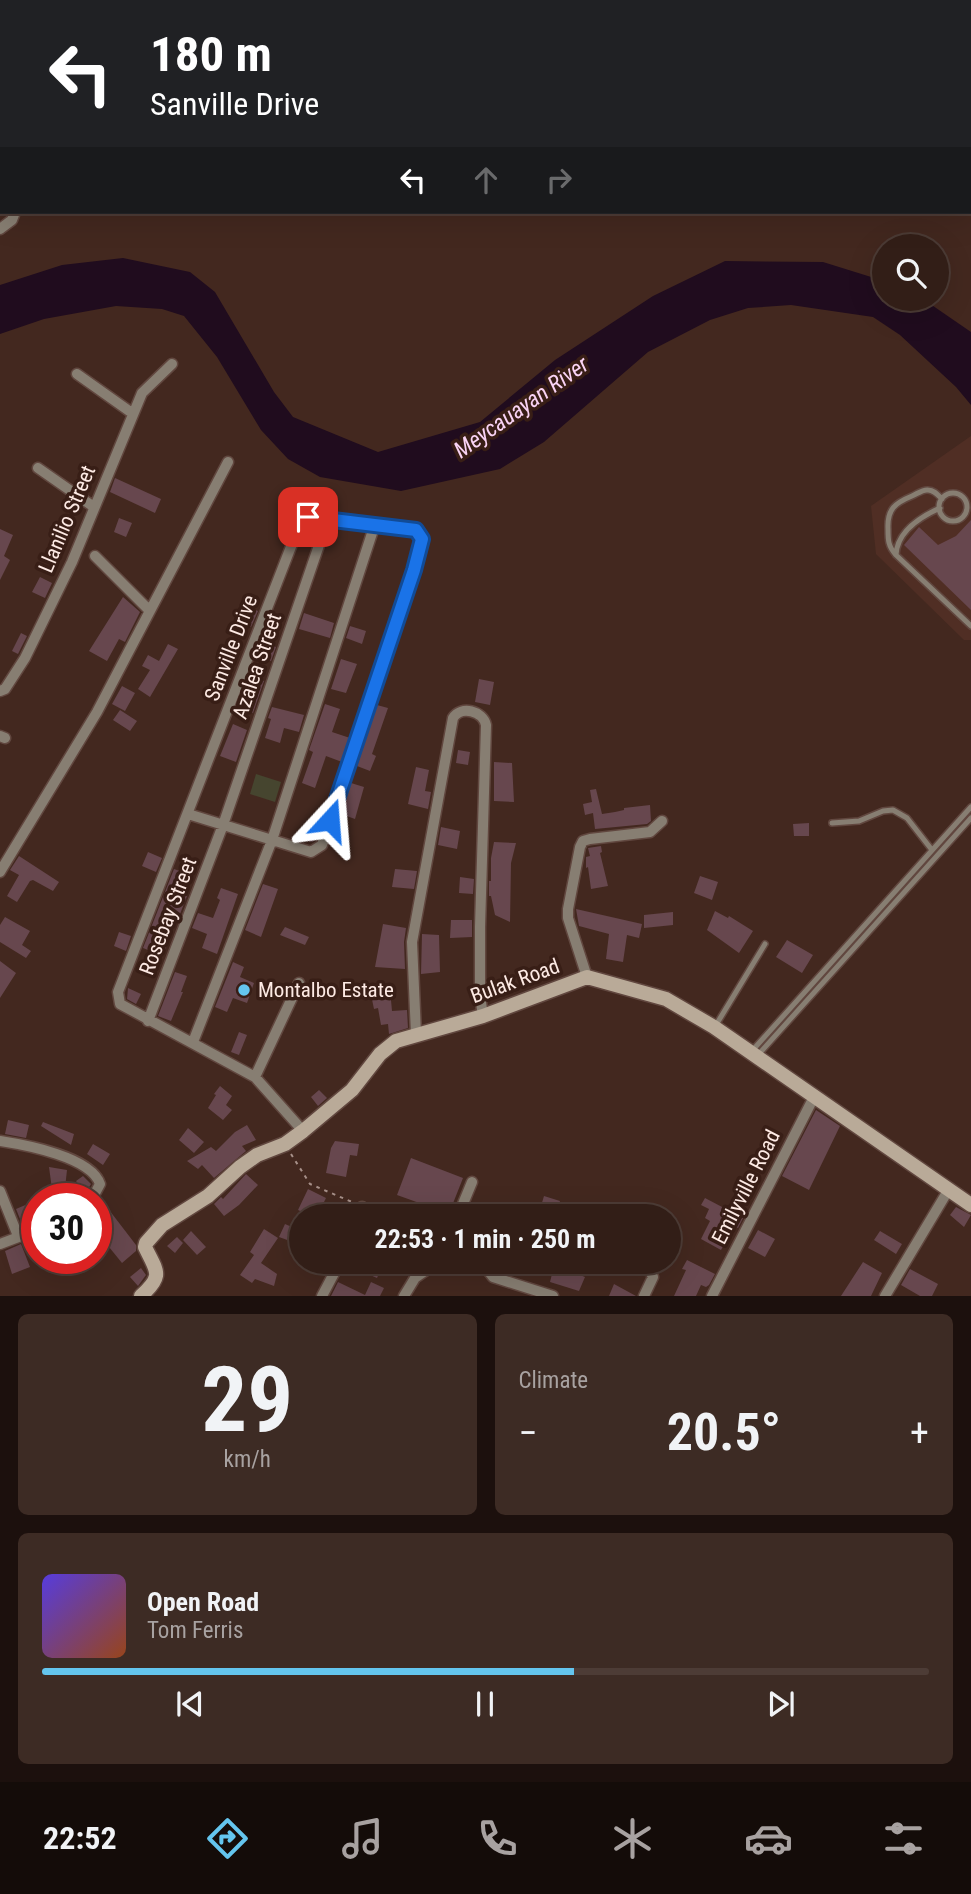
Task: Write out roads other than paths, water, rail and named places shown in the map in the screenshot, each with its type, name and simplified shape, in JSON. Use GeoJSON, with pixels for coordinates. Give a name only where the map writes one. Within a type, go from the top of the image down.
{"type":"FeatureCollection","features":[{"type":"Feature","properties":{"kind":"street"},"geometry":{"type":"LineString","coordinates":[[0,229],[12,220],[14,214]]}},
{"type":"Feature","properties":{"kind":"street","name":"Llanilio Street"},"geometry":{"type":"LineString","coordinates":[[0,691],[5,689],[25,658],[72,562],[142,393],[172,364]]}},
{"type":"Feature","properties":{"kind":"street"},"geometry":{"type":"LineString","coordinates":[[77,374],[132,413]]}},
{"type":"Feature","properties":{"kind":"street"},"geometry":{"type":"LineString","coordinates":[[0,872],[97,712],[228,462]]}},
{"type":"Feature","properties":{"kind":"street"},"geometry":{"type":"LineString","coordinates":[[38,468],[94,507]]}},
{"type":"Feature","properties":{"kind":"street","name":"Sanville Drive"},"geometry":{"type":"LineString","coordinates":[[272,839],[311,852],[322,845],[414,570],[422,539],[416,530],[308,517],[299,526],[118,992],[120,1004],[255,1077],[303,1131]]}},
{"type":"Feature","properties":{"kind":"street","name":"Azalea Street"},"geometry":{"type":"LineString","coordinates":[[223,825],[328,519]]}},
{"type":"Feature","properties":{"kind":"street"},"geometry":{"type":"LineString","coordinates":[[193,1042],[272,839],[376,524]]}},
{"type":"Feature","properties":{"kind":"street"},"geometry":{"type":"LineString","coordinates":[[95,556],[150,611]]}},
{"type":"Feature","properties":{"kind":"street"},"geometry":{"type":"LineString","coordinates":[[416,1034],[412,942],[453,718],[461,711],[478,713],[484,718],[486,725],[480,927],[480,996],[483,1016]]}},
{"type":"Feature","properties":{"kind":"street"},"geometry":{"type":"LineString","coordinates":[[187,814],[272,839]]}},
{"type":"Feature","properties":{"kind":"street"},"geometry":{"type":"LineString","coordinates":[[587,977],[568,918],[583,841],[650,832],[662,821]]}},
{"type":"Feature","properties":{"kind":"street","name":"Rosebay Street"},"geometry":{"type":"LineString","coordinates":[[148,1021],[223,825]]}},
{"type":"Feature","properties":{"kind":"street","name":"Bulak Road"},"geometry":{"type":"LineString","coordinates":[[141,1296],[157,1275],[157,1267],[145,1247],[152,1236],[162,1226],[208,1196],[257,1155],[285,1144],[303,1131],[352,1090],[380,1054],[396,1041],[483,1016],[587,977],[666,999],[714,1027],[971,1205]]}},
{"type":"Feature","properties":{"kind":"street"},"geometry":{"type":"LineString","coordinates":[[255,1077],[299,983]]}},
{"type":"Feature","properties":{"kind":"street","name":"Emilyville Road"},"geometry":{"type":"LineString","coordinates":[[712,1296],[815,1095]]}},
{"type":"Feature","properties":{"kind":"street"},"geometry":{"type":"LineString","coordinates":[[0,1141],[42,1148],[94,1172],[100,1183]]}},
{"type":"Feature","properties":{"kind":"street"},"geometry":{"type":"LineString","coordinates":[[463,1204],[472,1182]]}},
{"type":"Feature","properties":{"kind":"street"},"geometry":{"type":"LineString","coordinates":[[885,1296],[949,1189]]}},
{"type":"Feature","properties":{"kind":"street"},"geometry":{"type":"LineString","coordinates":[[0,1191],[18,1236]]}},
{"type":"Feature","properties":{"kind":"street"},"geometry":{"type":"LineString","coordinates":[[0,1244],[21,1235]]}},
{"type":"Feature","properties":{"kind":"street"},"geometry":{"type":"LineString","coordinates":[[322,1296],[334,1274]]}},
{"type":"Feature","properties":{"kind":"street"},"geometry":{"type":"LineString","coordinates":[[404,1296],[415,1278],[421,1274]]}},
{"type":"Feature","properties":{"kind":"street"},"geometry":{"type":"LineString","coordinates":[[491,1274],[553,1296]]}},
{"type":"Feature","properties":{"kind":"street"},"geometry":{"type":"LineString","coordinates":[[644,1296],[653,1277],[652,1274]]}},
{"type":"Feature","properties":{"kind":"lane"},"geometry":{"type":"LineString","coordinates":[[942,499],[927,489],[892,507],[887,517],[888,540],[896,555],[971,626]]}},
{"type":"Feature","properties":{"kind":"lane"},"geometry":{"type":"LineString","coordinates":[[950,494],[959,494],[966,501],[967,510],[962,517],[953,520],[944,516],[940,508],[942,499],[950,494]]}},
{"type":"Feature","properties":{"kind":"lane"},"geometry":{"type":"LineString","coordinates":[[896,555],[896,546],[905,532],[940,508]]}},
{"type":"Feature","properties":{"kind":"lane"},"geometry":{"type":"LineString","coordinates":[[754,1054],[971,807]]}},
{"type":"Feature","properties":{"kind":"lane"},"geometry":{"type":"LineString","coordinates":[[832,823],[859,821],[883,811],[893,810],[907,818],[932,850]]}},
{"type":"Feature","properties":{"kind":"lane"},"geometry":{"type":"LineString","coordinates":[[754,1054],[971,818]]}},
{"type":"Feature","properties":{"kind":"lane"},"geometry":{"type":"LineString","coordinates":[[714,1027],[765,944]]}},
{"type":"Feature","properties":{"kind":"water","name":"Meycauayan River"},"geometry":{"type":"Polygon","coordinates":[[[123,258],[190,272],[215,292],[274,392],[293,417],[378,452],[480,422],[555,360],[653,296],[725,261],[823,262],[872,277],[872,311],[940,311],[971,332],[971,405],[956,387],[900,335],[873,317],[791,305],[748,308],[710,320],[648,352],[544,442],[500,469],[401,491],[320,477],[288,459],[261,430],[217,357],[184,316],[162,309],[116,306],[44,319],[0,334],[0,285],[62,265],[123,258]]]}},
{"type":"Feature","properties":{"kind":"place","name":"Montalbo Estate"},"geometry":{"type":"Point","coordinates":[244,990]}}]}
